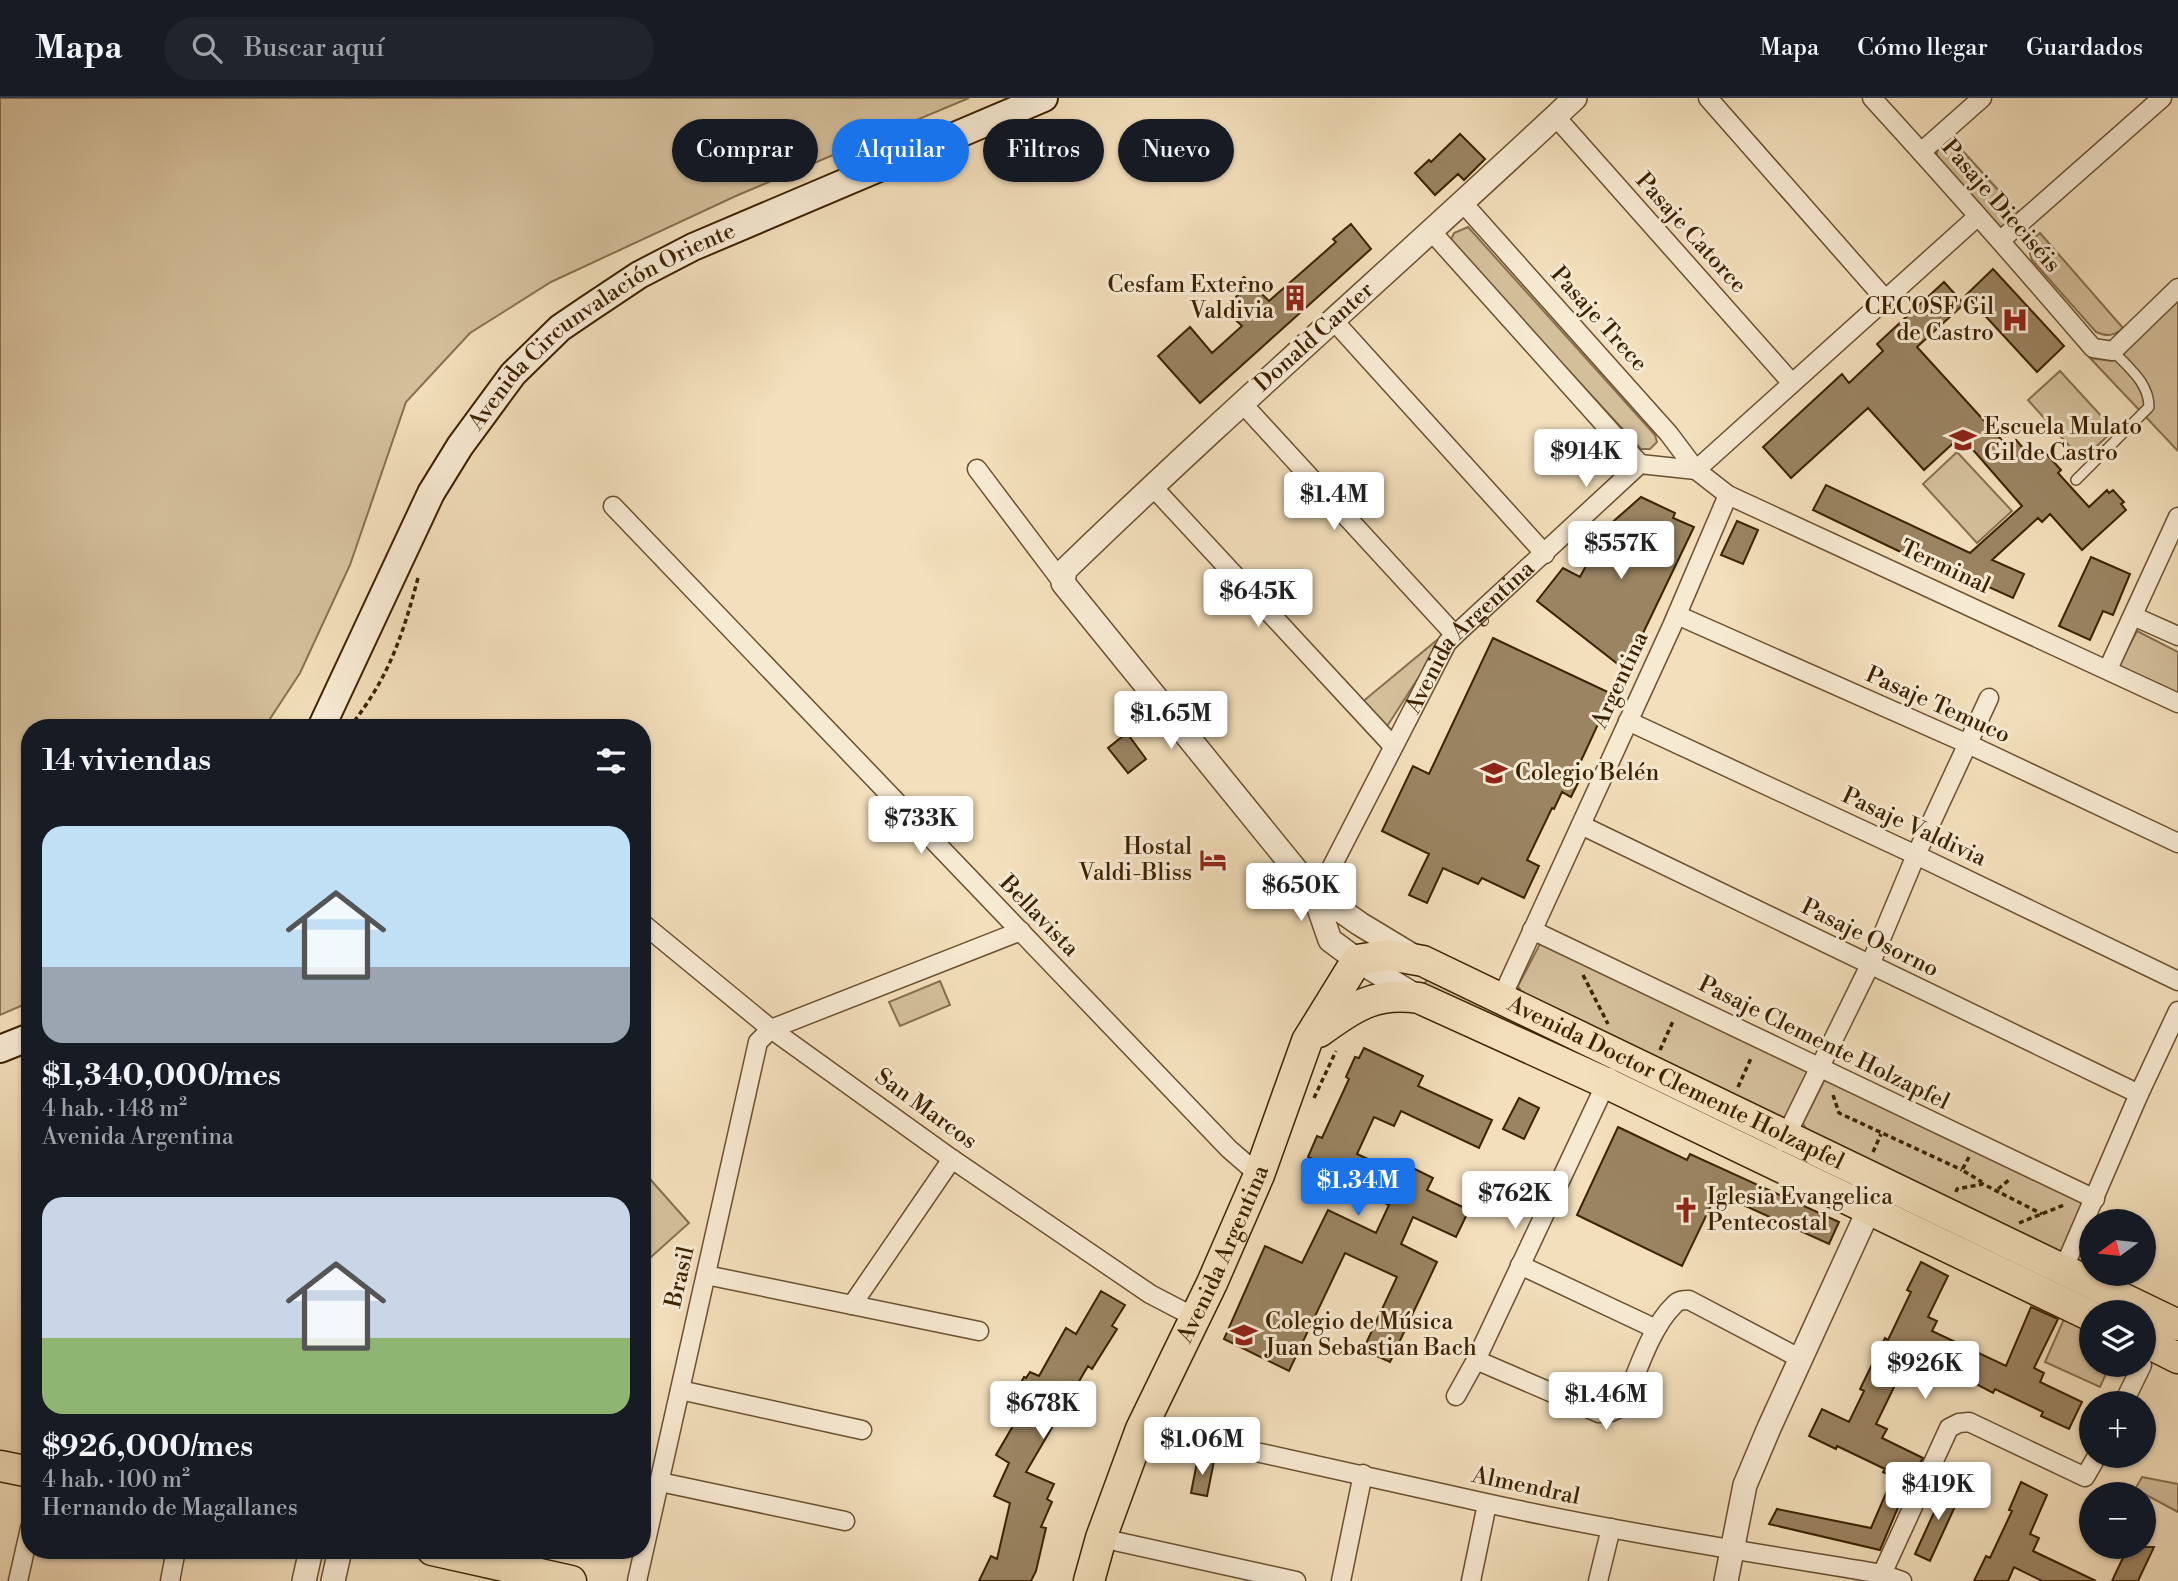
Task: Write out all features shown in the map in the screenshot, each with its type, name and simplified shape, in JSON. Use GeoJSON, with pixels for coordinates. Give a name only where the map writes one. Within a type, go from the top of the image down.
{"type":"FeatureCollection","features":[{"type":"Feature","properties":{"kind":"main road","name":"Avenida Circunvalación Oriente"},"geometry":{"type":"LineString","coordinates":[[325,719],[431,493],[460,446],[513,374],[560,328],[639,275],[693,247],[1044,98]]}},
{"type":"Feature","properties":{"kind":"main road","name":"Avenida Doctor Clemente Holzapfel"},"geometry":{"type":"LineString","coordinates":[[1357,960],[1389,955],[1423,961],[1786,1137],[1875,1171],[2063,1270],[2100,1300]]}},
{"type":"Feature","properties":{"kind":"main road"},"geometry":{"type":"LineString","coordinates":[[1307,1041],[1357,960]]}},
{"type":"Feature","properties":{"kind":"main road"},"geometry":{"type":"LineString","coordinates":[[1307,1041],[1366,1002],[1402,995],[1419,998]]}},
{"type":"Feature","properties":{"kind":"main road","name":"Avenida Doctor Clemente Holzapfel"},"geometry":{"type":"LineString","coordinates":[[1419,998],[1606,1083],[2079,1310]]}},
{"type":"Feature","properties":{"kind":"main road"},"geometry":{"type":"LineString","coordinates":[[0,1049],[21,1041]]}},
{"type":"Feature","properties":{"kind":"main road","name":"Avenida Argentina"},"geometry":{"type":"LineString","coordinates":[[1089,1581],[1101,1538],[1141,1429],[1212,1283],[1259,1175],[1307,1041]]}},
{"type":"Feature","properties":{"kind":"main road","name":"Avenida Doctor Clemente Holzapfel"},"geometry":{"type":"LineString","coordinates":[[2156,1344],[2178,1358]]}},
{"type":"Feature","properties":{"kind":"main road"},"geometry":{"type":"LineString","coordinates":[[0,1466],[21,1470]]}},
{"type":"Feature","properties":{"kind":"main road"},"geometry":{"type":"LineString","coordinates":[[478,1564],[571,1581]]}},
{"type":"Feature","properties":{"kind":"street","name":"Donald Canter"},"geometry":{"type":"LineString","coordinates":[[1063,583],[1065,570],[1152,486],[1575,98]]}},
{"type":"Feature","properties":{"kind":"street"},"geometry":{"type":"LineString","coordinates":[[1708,98],[1885,299]]}},
{"type":"Feature","properties":{"kind":"street","name":"Pasaje Dieciséis"},"geometry":{"type":"LineString","coordinates":[[1872,98],[1977,217],[2001,240],[2093,348],[2113,351]]}},
{"type":"Feature","properties":{"kind":"street"},"geometry":{"type":"LineString","coordinates":[[1921,152],[1982,98]]}},
{"type":"Feature","properties":{"kind":"street"},"geometry":{"type":"LineString","coordinates":[[2001,240],[2162,98]]}},
{"type":"Feature","properties":{"kind":"street","name":"Pasaje Catorce"},"geometry":{"type":"LineString","coordinates":[[1555,116],[1791,382]]}},
{"type":"Feature","properties":{"kind":"street","name":"Pasaje Trece"},"geometry":{"type":"LineString","coordinates":[[1463,203],[1669,434],[1696,470]]}},
{"type":"Feature","properties":{"kind":"street"},"geometry":{"type":"LineString","coordinates":[[1432,232],[1640,464],[1696,470],[1977,217]]}},
{"type":"Feature","properties":{"kind":"street"},"geometry":{"type":"LineString","coordinates":[[2113,351],[2178,288]]}},
{"type":"Feature","properties":{"kind":"street"},"geometry":{"type":"LineString","coordinates":[[1334,321],[1545,554]]}},
{"type":"Feature","properties":{"kind":"street"},"geometry":{"type":"LineString","coordinates":[[1241,402],[1455,635]]}},
{"type":"Feature","properties":{"kind":"street","name":"Avenida Argentina"},"geometry":{"type":"LineString","coordinates":[[1313,891],[1328,874],[1447,643],[1640,464]]}},
{"type":"Feature","properties":{"kind":"street","name":"Avenida Doctor Clemente Holzapfel"},"geometry":{"type":"LineString","coordinates":[[977,469],[1063,583],[1313,891],[1330,940],[1419,998]]}},
{"type":"Feature","properties":{"kind":"street","name":"Terminal"},"geometry":{"type":"LineString","coordinates":[[1696,470],[1728,495],[2178,703]]}},
{"type":"Feature","properties":{"kind":"street"},"geometry":{"type":"LineString","coordinates":[[1152,486],[1393,747]]}},
{"type":"Feature","properties":{"kind":"street","name":"Argentina"},"geometry":{"type":"LineString","coordinates":[[1501,999],[1677,615],[1728,495]]}},
{"type":"Feature","properties":{"kind":"street","name":"Bellavista"},"geometry":{"type":"LineString","coordinates":[[612,506],[1229,1149],[1259,1175]]}},
{"type":"Feature","properties":{"kind":"street"},"geometry":{"type":"LineString","coordinates":[[2108,669],[2178,517]]}},
{"type":"Feature","properties":{"kind":"street","name":"Pasaje Temuco"},"geometry":{"type":"LineString","coordinates":[[1677,615],[1968,744],[2178,843]]}},
{"type":"Feature","properties":{"kind":"street"},"geometry":{"type":"LineString","coordinates":[[2133,615],[2178,636]]}},
{"type":"Feature","properties":{"kind":"street"},"geometry":{"type":"LineString","coordinates":[[1773,1165],[1870,965],[1916,855],[1989,698]]}},
{"type":"Feature","properties":{"kind":"street","name":"Pasaje Valdivia"},"geometry":{"type":"LineString","coordinates":[[1628,721],[2178,981]]}},
{"type":"Feature","properties":{"kind":"street","name":"Pasaje Osorno"},"geometry":{"type":"LineString","coordinates":[[1581,825],[2139,1094]]}},
{"type":"Feature","properties":{"kind":"street"},"geometry":{"type":"LineString","coordinates":[[1313,891],[1360,924],[1423,961]]}},
{"type":"Feature","properties":{"kind":"street","name":"San Marcos"},"geometry":{"type":"LineString","coordinates":[[651,930],[772,1029],[952,1159],[1150,1294],[1194,1317]]}},
{"type":"Feature","properties":{"kind":"street","name":"Pasaje Clemente Holzapfel"},"geometry":{"type":"LineString","coordinates":[[1532,930],[2095,1199]]}},
{"type":"Feature","properties":{"kind":"street"},"geometry":{"type":"LineString","coordinates":[[772,1029],[1021,931]]}},
{"type":"Feature","properties":{"kind":"street"},"geometry":{"type":"LineString","coordinates":[[2063,1270],[2139,1094],[2170,1047],[2178,1011]]}},
{"type":"Feature","properties":{"kind":"street","name":"Brasil"},"geometry":{"type":"LineString","coordinates":[[651,1522],[758,1042],[772,1029]]}},
{"type":"Feature","properties":{"kind":"street"},"geometry":{"type":"LineString","coordinates":[[1456,1396],[1476,1360],[1619,1056]]}},
{"type":"Feature","properties":{"kind":"street"},"geometry":{"type":"LineString","coordinates":[[852,1305],[952,1159]]}},
{"type":"Feature","properties":{"kind":"street"},"geometry":{"type":"LineString","coordinates":[[1726,1581],[1745,1485],[1869,1210],[1875,1171]]}},
{"type":"Feature","properties":{"kind":"street"},"geometry":{"type":"LineString","coordinates":[[1520,1265],[1656,1329]]}},
{"type":"Feature","properties":{"kind":"street"},"geometry":{"type":"LineString","coordinates":[[706,1275],[979,1331]]}},
{"type":"Feature","properties":{"kind":"street"},"geometry":{"type":"LineString","coordinates":[[1476,1360],[1599,1413],[1611,1412],[1622,1406],[1656,1329],[1674,1304],[1681,1300],[1689,1300],[1801,1359]]}},
{"type":"Feature","properties":{"kind":"street"},"geometry":{"type":"LineString","coordinates":[[680,1390],[862,1430]]}},
{"type":"Feature","properties":{"kind":"street"},"geometry":{"type":"LineString","coordinates":[[1882,1574],[1949,1428],[1969,1422],[2085,1477],[2090,1468]]}},
{"type":"Feature","properties":{"kind":"street","name":"Almendral"},"geometry":{"type":"LineString","coordinates":[[1141,1429],[1363,1474],[1487,1504],[1882,1574],[1902,1581]]}},
{"type":"Feature","properties":{"kind":"street"},"geometry":{"type":"LineString","coordinates":[[1341,1581],[1363,1474]]}},
{"type":"Feature","properties":{"kind":"street"},"geometry":{"type":"LineString","coordinates":[[660,1482],[845,1521]]}},
{"type":"Feature","properties":{"kind":"street"},"geometry":{"type":"LineString","coordinates":[[1471,1581],[1487,1504]]}},
{"type":"Feature","properties":{"kind":"street"},"geometry":{"type":"LineString","coordinates":[[1598,1581],[1611,1528]]}},
{"type":"Feature","properties":{"kind":"street"},"geometry":{"type":"LineString","coordinates":[[1101,1538],[1296,1581]]}},
{"type":"Feature","properties":{"kind":"street"},"geometry":{"type":"LineString","coordinates":[[20,1581],[24,1559]]}},
{"type":"Feature","properties":{"kind":"street"},"geometry":{"type":"LineString","coordinates":[[170,1581],[174,1559]]}},
{"type":"Feature","properties":{"kind":"street"},"geometry":{"type":"LineString","coordinates":[[304,1581],[309,1559]]}},
{"type":"Feature","properties":{"kind":"street"},"geometry":{"type":"LineString","coordinates":[[332,1581],[338,1559]]}},
{"type":"Feature","properties":{"kind":"street","name":"Brasil"},"geometry":{"type":"LineString","coordinates":[[638,1581],[643,1559]]}},
{"type":"Feature","properties":{"kind":"lane"},"geometry":{"type":"LineString","coordinates":[[2076,480],[2149,407],[2149,394],[2145,386],[2113,351]]}},
{"type":"Feature","properties":{"kind":"path"},"geometry":{"type":"LineString","coordinates":[[355,719],[383,680],[396,652],[420,572]]}},
{"type":"Feature","properties":{"kind":"path"},"geometry":{"type":"LineString","coordinates":[[1569,947],[1610,1027]]}},
{"type":"Feature","properties":{"kind":"path"},"geometry":{"type":"LineString","coordinates":[[1656,1058],[1682,1002]]}},
{"type":"Feature","properties":{"kind":"path"},"geometry":{"type":"LineString","coordinates":[[1734,1096],[1760,1039]]}},
{"type":"Feature","properties":{"kind":"path"},"geometry":{"type":"LineString","coordinates":[[1832,1092],[1839,1114],[1962,1170],[1983,1184],[2042,1214]]}},
{"type":"Feature","properties":{"kind":"path"},"geometry":{"type":"LineString","coordinates":[[1875,1171],[1881,1134]]}},
{"type":"Feature","properties":{"kind":"path"},"geometry":{"type":"LineString","coordinates":[[1962,1170],[1976,1143]]}},
{"type":"Feature","properties":{"kind":"path"},"geometry":{"type":"LineString","coordinates":[[1952,1199],[1957,1189],[1983,1184]]}},
{"type":"Feature","properties":{"kind":"path"},"geometry":{"type":"LineString","coordinates":[[2011,1226],[2079,1199],[2095,1199]]}},
{"type":"Feature","properties":{"kind":"shaded area"},"geometry":{"type":"Polygon","coordinates":[[[0,98],[969,98],[919,119],[832,119],[832,156],[818,161],[818,119],[672,119],[672,182],[769,182],[551,282],[470,333],[406,402],[350,565],[300,673],[270,719],[21,719],[21,1006],[0,1015],[0,98]]]}},
{"type":"Feature","properties":{"kind":"shaded area"},"geometry":{"type":"Polygon","coordinates":[[[1951,138],[2021,215],[2007,228],[1999,226],[1937,160],[1937,151],[1951,138]]]}},
{"type":"Feature","properties":{"kind":"shaded area"},"geometry":{"type":"Polygon","coordinates":[[[1468,227],[1655,435],[1657,442],[1650,449],[1641,449],[1450,242],[1454,233],[1468,227]]]}},
{"type":"Feature","properties":{"kind":"shaded area"},"geometry":{"type":"Polygon","coordinates":[[[2040,233],[2123,328],[2117,333],[2104,335],[2096,332],[2032,260],[2030,245],[2040,233]]]}},
{"type":"Feature","properties":{"kind":"shaded area"},"geometry":{"type":"Polygon","coordinates":[[[2178,301],[2178,451],[2090,358],[2112,361],[2178,301]]]}},
{"type":"Feature","properties":{"kind":"shaded area"},"geometry":{"type":"Polygon","coordinates":[[[2060,371],[2114,430],[2082,460],[2028,400],[2060,371]]]}},
{"type":"Feature","properties":{"kind":"shaded area"},"geometry":{"type":"Polygon","coordinates":[[[1957,452],[2012,511],[1977,543],[1923,484],[1957,452]]]}},
{"type":"Feature","properties":{"kind":"shaded area"},"geometry":{"type":"Polygon","coordinates":[[[2137,631],[2178,652],[2178,696],[2118,667],[2137,631]]]}},
{"type":"Feature","properties":{"kind":"shaded area"},"geometry":{"type":"Polygon","coordinates":[[[1437,640],[1440,644],[1386,728],[1361,703],[1437,640]]]}},
{"type":"Feature","properties":{"kind":"shaded area"},"geometry":{"type":"Polygon","coordinates":[[[1541,942],[1813,1070],[1787,1126],[1524,997],[1518,986],[1541,942]]]}},
{"type":"Feature","properties":{"kind":"shaded area"},"geometry":{"type":"Polygon","coordinates":[[[1428,979],[1600,1062],[1598,1066],[1427,987],[1424,984],[1428,979]]]}},
{"type":"Feature","properties":{"kind":"shaded area"},"geometry":{"type":"Polygon","coordinates":[[[940,981],[950,1005],[900,1026],[889,1002],[940,981]]]}},
{"type":"Feature","properties":{"kind":"shaded area"},"geometry":{"type":"Polygon","coordinates":[[[1825,1079],[2088,1201],[2084,1209],[2079,1209],[2079,1220],[2065,1250],[2058,1256],[1811,1140],[1803,1123],[1825,1079]]]}},
{"type":"Feature","properties":{"kind":"shaded area"},"geometry":{"type":"Polygon","coordinates":[[[651,1180],[689,1223],[651,1257],[651,1180]]]}},
{"type":"Feature","properties":{"kind":"shaded area"},"geometry":{"type":"Polygon","coordinates":[[[2064,1319],[2079,1326],[2079,1377],[2105,1377],[2100,1387],[2045,1362],[2064,1319]]]}},
{"type":"Feature","properties":{"kind":"shaded area"},"geometry":{"type":"Polygon","coordinates":[[[2142,1477],[2178,1484],[2178,1512],[2156,1500],[2156,1482],[2139,1482],[2142,1477]]]}},
{"type":"Feature","properties":{"kind":"building"},"geometry":{"type":"Polygon","coordinates":[[[1460,134],[1485,159],[1464,180],[1458,174],[1435,195],[1415,173],[1429,160],[1431,162],[1460,134]]]}},
{"type":"Feature","properties":{"kind":"building","name":"Cesfam Externo Valdivia"},"geometry":{"type":"Polygon","coordinates":[[[1351,224],[1371,249],[1200,403],[1158,356],[1190,327],[1212,353],[1242,326],[1224,309],[1239,294],[1233,288],[1244,277],[1269,301],[1336,242],[1333,239],[1351,224]]]}},
{"type":"Feature","properties":{"kind":"building","name":"CECOSF Gil de Castro"},"geometry":{"type":"Polygon","coordinates":[[[1993,269],[2064,346],[2037,372],[1966,295],[1993,269]]]}},
{"type":"Feature","properties":{"kind":"building"},"geometry":{"type":"Polygon","coordinates":[[[1944,282],[1964,304],[1917,347],[2008,447],[2016,440],[2031,457],[2041,448],[2061,470],[2058,473],[2089,507],[2107,490],[2109,493],[2113,490],[2124,502],[2121,504],[2126,510],[2082,550],[2050,514],[2042,522],[2038,518],[1992,560],[2024,574],[2013,598],[1980,583],[1978,589],[1813,510],[1826,485],[1970,553],[2022,506],[1961,436],[1924,470],[1868,408],[1791,478],[1763,447],[1842,374],[1849,383],[1883,351],[1877,344],[1944,282]]]}},
{"type":"Feature","properties":{"kind":"building"},"geometry":{"type":"Polygon","coordinates":[[[1641,497],[1675,513],[1673,518],[1694,527],[1633,654],[1638,656],[1628,672],[1537,601],[1563,568],[1580,577],[1607,527],[1641,497]]]}},
{"type":"Feature","properties":{"kind":"building"},"geometry":{"type":"Polygon","coordinates":[[[1737,521],[1758,530],[1743,564],[1721,555],[1737,521]]]}},
{"type":"Feature","properties":{"kind":"building"},"geometry":{"type":"Polygon","coordinates":[[[2091,557],[2130,574],[2113,615],[2103,611],[2090,640],[2059,626],[2091,557]]]}},
{"type":"Feature","properties":{"kind":"building","name":"Colegio Belén"},"geometry":{"type":"Polygon","coordinates":[[[1493,638],[1612,694],[1574,776],[1580,779],[1571,797],[1562,792],[1527,860],[1539,866],[1524,898],[1482,878],[1478,884],[1443,868],[1427,903],[1409,895],[1429,854],[1382,831],[1413,766],[1429,774],[1493,638]]]}},
{"type":"Feature","properties":{"kind":"building"},"geometry":{"type":"Polygon","coordinates":[[[1127,733],[1146,759],[1128,773],[1108,748],[1127,733]]]}},
{"type":"Feature","properties":{"kind":"building"},"geometry":{"type":"Polygon","coordinates":[[[1364,1048],[1423,1076],[1418,1086],[1492,1120],[1479,1148],[1401,1111],[1394,1126],[1374,1117],[1357,1154],[1402,1175],[1407,1165],[1433,1178],[1427,1190],[1469,1210],[1456,1237],[1413,1217],[1401,1244],[1437,1262],[1390,1362],[1363,1350],[1397,1277],[1345,1253],[1289,1371],[1224,1339],[1265,1246],[1302,1263],[1328,1210],[1376,1233],[1389,1205],[1336,1180],[1333,1185],[1305,1172],[1317,1136],[1322,1138],[1349,1079],[1346,1077],[1355,1057],[1359,1058],[1364,1048]]]}},
{"type":"Feature","properties":{"kind":"building"},"geometry":{"type":"Polygon","coordinates":[[[1519,1098],[1539,1108],[1524,1139],[1503,1129],[1519,1098]]]}},
{"type":"Feature","properties":{"kind":"building"},"geometry":{"type":"Polygon","coordinates":[[[1618,1127],[1687,1160],[1690,1154],[1839,1222],[1829,1244],[1717,1193],[1682,1266],[1577,1215],[1618,1127]]]}},
{"type":"Feature","properties":{"kind":"building"},"geometry":{"type":"Polygon","coordinates":[[[1921,1262],[1948,1276],[1928,1317],[1937,1321],[1932,1331],[2006,1366],[2031,1307],[2058,1319],[2034,1368],[2044,1373],[2040,1382],[2079,1401],[2079,1408],[2069,1429],[2041,1416],[2043,1412],[1995,1389],[1993,1393],[1912,1350],[1876,1424],[1887,1429],[1882,1438],[1923,1458],[1908,1484],[1880,1550],[1769,1524],[1777,1509],[1871,1528],[1893,1477],[1883,1472],[1885,1469],[1809,1436],[1822,1409],[1849,1422],[1864,1391],[1860,1389],[1911,1292],[1907,1290],[1921,1262]]]}},
{"type":"Feature","properties":{"kind":"building"},"geometry":{"type":"Polygon","coordinates":[[[1101,1291],[1125,1305],[1112,1326],[1117,1329],[1092,1369],[1088,1366],[1026,1472],[1054,1484],[1047,1499],[1052,1502],[1041,1527],[1046,1528],[1036,1571],[1031,1581],[979,1581],[991,1556],[997,1559],[1010,1503],[994,1496],[1009,1463],[996,1455],[1024,1407],[1011,1400],[1024,1377],[1030,1372],[1039,1376],[1066,1328],[1076,1334],[1101,1291]]]}},
{"type":"Feature","properties":{"kind":"building"},"geometry":{"type":"Polygon","coordinates":[[[1198,1457],[1214,1461],[1207,1496],[1191,1493],[1198,1457]]]}},
{"type":"Feature","properties":{"kind":"building"},"geometry":{"type":"Polygon","coordinates":[[[2021,1482],[2047,1495],[2030,1534],[2039,1538],[2033,1551],[2096,1581],[2042,1581],[2014,1567],[2008,1581],[1974,1581],[1986,1556],[1990,1558],[2012,1511],[2009,1510],[2021,1482]]]}},
{"type":"Feature","properties":{"kind":"building"},"geometry":{"type":"Polygon","coordinates":[[[1947,1484],[1962,1491],[1930,1561],[1915,1554],[1947,1484]]]}},
{"type":"Feature","properties":{"kind":"building"},"geometry":{"type":"Polygon","coordinates":[[[2122,1559],[2148,1559],[2138,1581],[2112,1581],[2122,1559]]]}},
{"type":"Feature","properties":{"kind":"place","name":"Cesfam Externo Valdivia"},"geometry":{"type":"Point","coordinates":[1295,298]}},
{"type":"Feature","properties":{"kind":"place","name":"CECOSF Gil de Castro"},"geometry":{"type":"Point","coordinates":[2015,320]}},
{"type":"Feature","properties":{"kind":"place","name":"Escuela Mulato Gil de Castro"},"geometry":{"type":"Point","coordinates":[1963,440]}},
{"type":"Feature","properties":{"kind":"place","name":"Colegio Belén"},"geometry":{"type":"Point","coordinates":[1494,773]}},
{"type":"Feature","properties":{"kind":"place","name":"Hostal Valdi-Bliss"},"geometry":{"type":"Point","coordinates":[1213,860]}},
{"type":"Feature","properties":{"kind":"place","name":"Iglesia Evangelica Pentecostal"},"geometry":{"type":"Point","coordinates":[1686,1210]}},
{"type":"Feature","properties":{"kind":"place","name":"Colegio de Música Juan Sebastian Bach"},"geometry":{"type":"Point","coordinates":[1244,1335]}}]}
